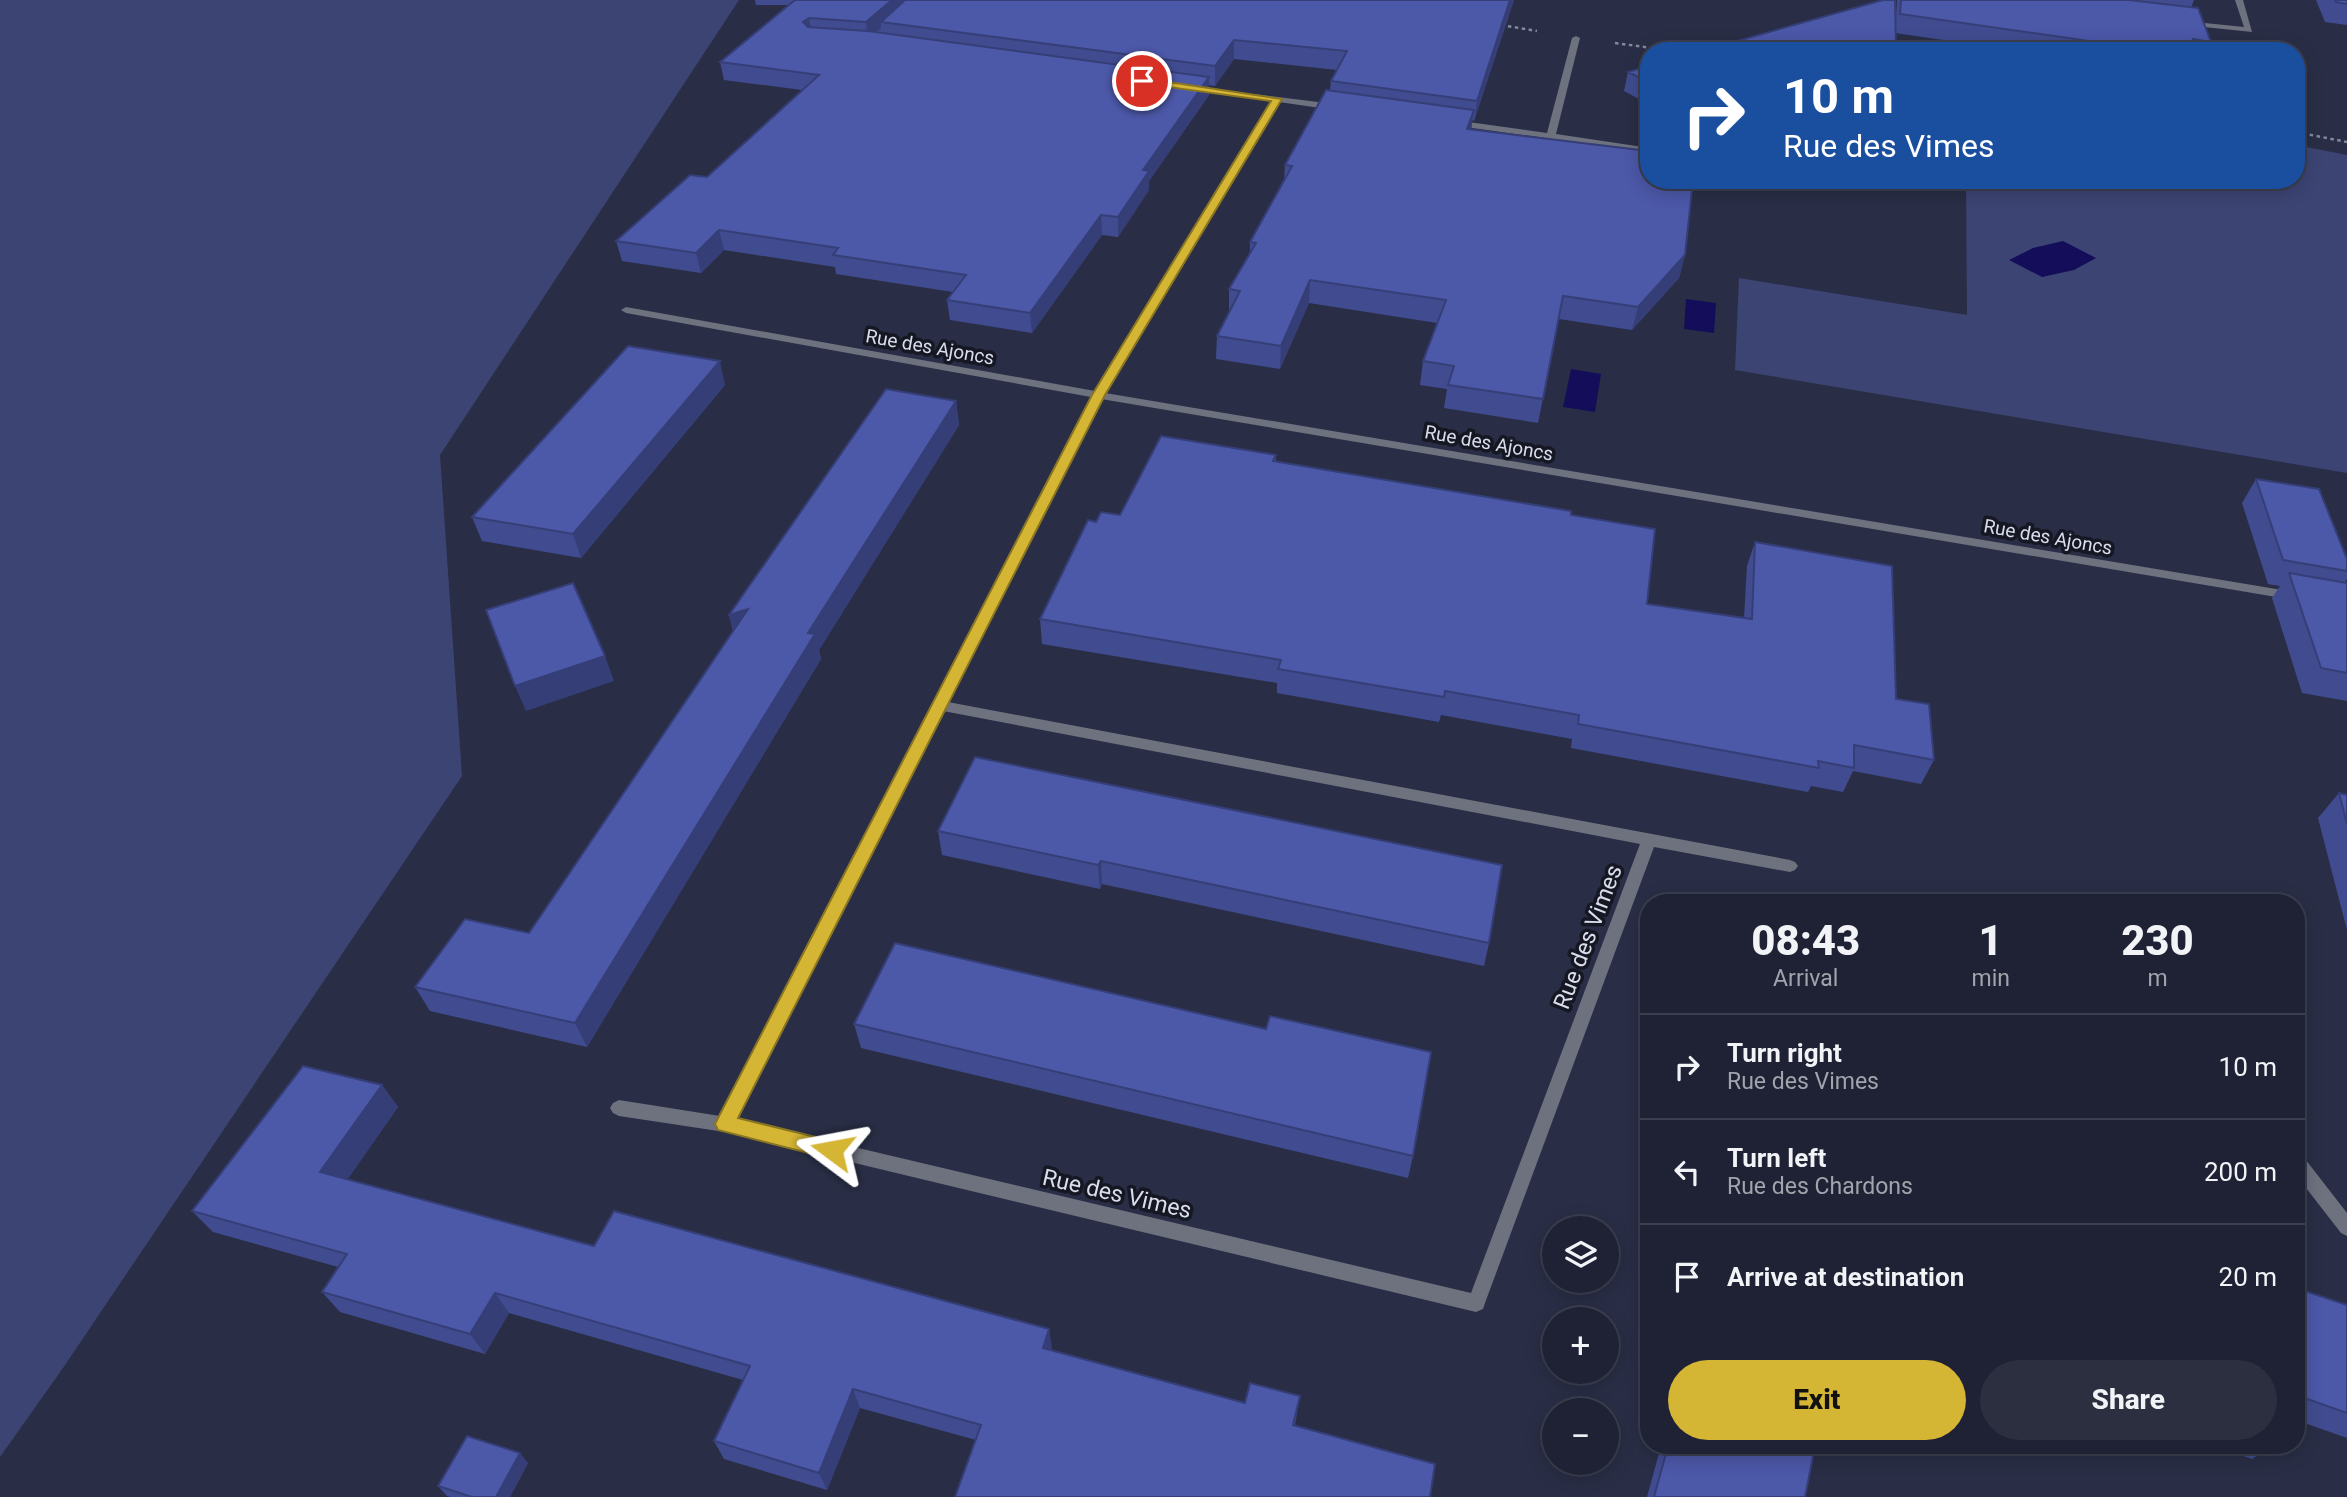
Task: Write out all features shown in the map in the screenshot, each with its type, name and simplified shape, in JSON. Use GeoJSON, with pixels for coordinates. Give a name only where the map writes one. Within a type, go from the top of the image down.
{"type":"FeatureCollection","features":[{"type":"Feature","properties":{"kind":"street"},"geometry":{"type":"LineString","coordinates":[[2169,21],[2249,30],[2239,0]]}},
{"type":"Feature","properties":{"kind":"street"},"geometry":{"type":"LineString","coordinates":[[1551,136],[1576,38]]}},
{"type":"Feature","properties":{"kind":"street"},"geometry":{"type":"LineString","coordinates":[[1182,86],[1345,108]]}},
{"type":"Feature","properties":{"kind":"street"},"geometry":{"type":"LineString","coordinates":[[619,1108],[725,1124],[1098,395],[1277,99]]}},
{"type":"Feature","properties":{"kind":"street"},"geometry":{"type":"LineString","coordinates":[[1441,121],[1640,150]]}},
{"type":"Feature","properties":{"kind":"street","name":"Rue des Ajoncs"},"geometry":{"type":"LineString","coordinates":[[626,310],[1098,395],[2306,598]]}},
{"type":"Feature","properties":{"kind":"street"},"geometry":{"type":"LineString","coordinates":[[939,705],[1790,866]]}},
{"type":"Feature","properties":{"kind":"street","name":"Rue des Vimes"},"geometry":{"type":"LineString","coordinates":[[725,1124],[1476,1303],[1649,839]]}},
{"type":"Feature","properties":{"kind":"street"},"geometry":{"type":"LineString","coordinates":[[2305,1173],[2347,1227]]}},
{"type":"Feature","properties":{"kind":"path"},"geometry":{"type":"LineString","coordinates":[[1494,24],[1640,46]]}},
{"type":"Feature","properties":{"kind":"path"},"geometry":{"type":"LineString","coordinates":[[2305,134],[2347,142]]}},
{"type":"Feature","properties":{"kind":"shaded area"},"geometry":{"type":"Polygon","coordinates":[[[0,0],[739,0],[440,455],[462,776],[63,1368],[0,1457],[0,0]]]}},
{"type":"Feature","properties":{"kind":"shaded area"},"geometry":{"type":"Polygon","coordinates":[[[2305,147],[2347,155],[2347,473],[1735,370],[1739,278],[1967,315],[1966,189],[2305,189],[2305,147]]]}},
{"type":"Feature","properties":{"kind":"shaded area"},"geometry":{"type":"Polygon","coordinates":[[[2063,241],[2096,258],[2074,270],[2042,277],[2009,260],[2033,248],[2063,241]]]}},
{"type":"Feature","properties":{"kind":"shaded area"},"geometry":{"type":"Polygon","coordinates":[[[1686,299],[1716,303],[1714,333],[1684,329],[1686,299]]]}},
{"type":"Feature","properties":{"kind":"shaded area"},"geometry":{"type":"Polygon","coordinates":[[[1571,369],[1601,374],[1595,412],[1563,407],[1571,369]]]}},
{"type":"Feature","properties":{"kind":"building"},"geometry":{"type":"Polygon","coordinates":[[[795,0],[892,0],[866,22],[809,18],[803,22],[808,27],[868,31],[1209,77],[1143,170],[1149,171],[1118,217],[1101,215],[1030,313],[947,300],[966,275],[833,255],[838,248],[719,230],[696,253],[616,241],[690,175],[707,177],[819,75],[720,62],[795,0]]]}},
{"type":"Feature","properties":{"kind":"building"},"geometry":{"type":"Polygon","coordinates":[[[905,0],[1510,0],[1477,101],[1331,81],[1347,51],[1234,40],[1215,66],[881,22],[905,0]]]}},
{"type":"Feature","properties":{"kind":"building"},"geometry":{"type":"Polygon","coordinates":[[[1883,0],[1895,0],[1896,42],[1734,42],[1883,0]]]}},
{"type":"Feature","properties":{"kind":"building"},"geometry":{"type":"Polygon","coordinates":[[[1901,0],[2129,0],[2198,8],[2211,42],[2193,39],[2193,42],[2096,42],[1900,14],[1901,0]]]}},
{"type":"Feature","properties":{"kind":"building"},"geometry":{"type":"Polygon","coordinates":[[[2335,0],[2347,0],[2347,4],[2336,2],[2335,0]]]}},
{"type":"Feature","properties":{"kind":"building"},"geometry":{"type":"Polygon","coordinates":[[[1640,68],[1640,78],[1628,72],[1640,68]]]}},
{"type":"Feature","properties":{"kind":"building"},"geometry":{"type":"Polygon","coordinates":[[[1326,90],[1474,110],[1467,129],[1640,150],[1640,189],[1692,189],[1685,255],[1638,307],[1563,296],[1543,399],[1448,385],[1454,366],[1423,361],[1446,300],[1310,280],[1281,346],[1217,336],[1240,291],[1229,289],[1256,243],[1250,242],[1292,166],[1285,165],[1326,90]]]}},
{"type":"Feature","properties":{"kind":"building"},"geometry":{"type":"Polygon","coordinates":[[[628,346],[720,361],[573,534],[472,517],[628,346]]]}},
{"type":"Feature","properties":{"kind":"building"},"geometry":{"type":"Polygon","coordinates":[[[886,389],[956,401],[808,633],[815,634],[575,1023],[415,987],[465,919],[529,933],[748,609],[729,615],[886,389]]]}},
{"type":"Feature","properties":{"kind":"building"},"geometry":{"type":"Polygon","coordinates":[[[1161,436],[1276,455],[1273,461],[1571,511],[1571,515],[1655,529],[1647,604],[1752,619],[1755,542],[1892,566],[1896,699],[1929,704],[1934,760],[1854,745],[1854,768],[1818,761],[1819,768],[1578,724],[1579,715],[1445,691],[1444,697],[1278,669],[1281,660],[1040,619],[1088,520],[1096,522],[1101,512],[1120,515],[1161,436]]]}},
{"type":"Feature","properties":{"kind":"building"},"geometry":{"type":"Polygon","coordinates":[[[2256,479],[2319,489],[2347,559],[2347,571],[2283,560],[2256,479]]]}},
{"type":"Feature","properties":{"kind":"building"},"geometry":{"type":"Polygon","coordinates":[[[2289,573],[2347,583],[2347,673],[2321,668],[2289,573]]]}},
{"type":"Feature","properties":{"kind":"building"},"geometry":{"type":"Polygon","coordinates":[[[573,583],[605,656],[515,686],[486,610],[573,583]]]}},
{"type":"Feature","properties":{"kind":"building"},"geometry":{"type":"Polygon","coordinates":[[[975,757],[1502,865],[1489,943],[1101,861],[1098,865],[938,831],[975,757]]]}},
{"type":"Feature","properties":{"kind":"building"},"geometry":{"type":"Polygon","coordinates":[[[2339,793],[2347,795],[2347,824],[2339,793]]]}},
{"type":"Feature","properties":{"kind":"building"},"geometry":{"type":"Polygon","coordinates":[[[895,943],[1266,1029],[1270,1016],[1431,1052],[1413,1156],[854,1024],[895,943]]]}},
{"type":"Feature","properties":{"kind":"building"},"geometry":{"type":"Polygon","coordinates":[[[303,1066],[382,1085],[320,1172],[594,1246],[614,1211],[1049,1329],[1043,1348],[1245,1403],[1250,1383],[1300,1396],[1293,1425],[1435,1464],[1430,1497],[955,1497],[981,1425],[853,1389],[819,1473],[714,1441],[750,1366],[495,1293],[470,1334],[322,1292],[347,1254],[192,1211],[303,1066]]]}},
{"type":"Feature","properties":{"kind":"building"},"geometry":{"type":"Polygon","coordinates":[[[2305,1291],[2347,1305],[2347,1413],[2305,1398],[2305,1291]]]}},
{"type":"Feature","properties":{"kind":"building"},"geometry":{"type":"Polygon","coordinates":[[[467,1436],[520,1453],[496,1497],[472,1497],[438,1486],[467,1436]]]}},
{"type":"Feature","properties":{"kind":"building"},"geometry":{"type":"Polygon","coordinates":[[[1666,1454],[1813,1454],[1805,1497],[1654,1497],[1666,1454]]]}},
{"type":"Feature","properties":{"kind":"route"},"geometry":{"type":"LineString","coordinates":[[832,1150],[725,1124],[1098,395],[1277,99],[1142,81]]}}]}
